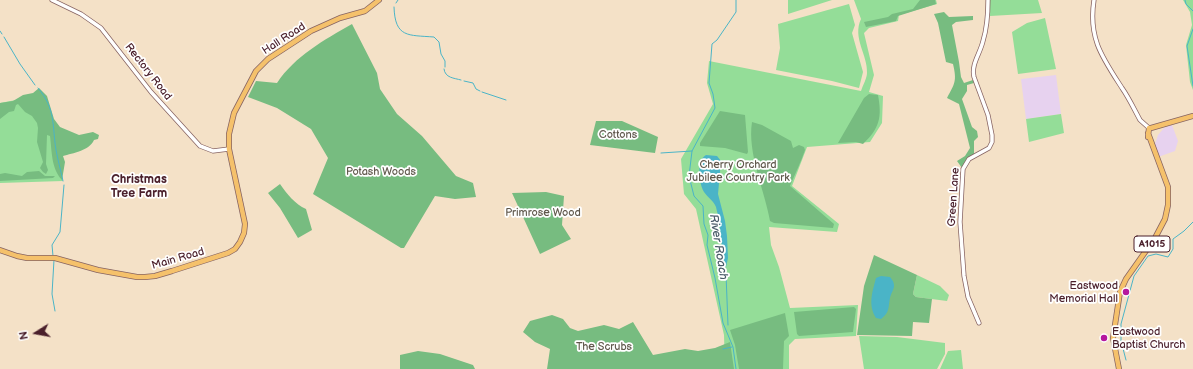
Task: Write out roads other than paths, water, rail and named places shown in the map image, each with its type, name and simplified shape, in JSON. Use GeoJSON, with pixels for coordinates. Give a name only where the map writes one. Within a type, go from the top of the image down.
{"type":"FeatureCollection","features":[{"type":"Feature","properties":{"kind":"main road","name":"Hall Road"},"geometry":{"type":"LineString","coordinates":[[228,149],[230,127],[234,113],[256,71],[262,64],[318,27],[340,18],[365,11],[379,0]]}},
{"type":"Feature","properties":{"kind":"main road"},"geometry":{"type":"LineString","coordinates":[[1149,131],[1193,116]]}},
{"type":"Feature","properties":{"kind":"main road","name":"A1015"},"geometry":{"type":"LineString","coordinates":[[1119,369],[1113,338],[1120,292],[1126,279],[1155,238],[1165,219],[1168,205],[1168,187],[1155,154],[1149,131]]}},
{"type":"Feature","properties":{"kind":"main road","name":"Main Road"},"geometry":{"type":"LineString","coordinates":[[0,250],[27,258],[55,258],[98,270],[137,277],[155,276],[228,253],[235,249],[240,242],[244,233],[245,224],[228,149]]}},
{"type":"Feature","properties":{"kind":"street","name":"Rectory Road"},"geometry":{"type":"LineString","coordinates":[[52,0],[81,14],[101,28],[151,92],[200,146],[213,151],[228,149]]}},
{"type":"Feature","properties":{"kind":"street","name":"Green Lane"},"geometry":{"type":"LineString","coordinates":[[979,323],[968,297],[964,276],[960,222],[964,167],[970,158],[989,148],[992,142],[990,120],[973,71],[974,63],[984,40],[988,0]]}},
{"type":"Feature","properties":{"kind":"street"},"geometry":{"type":"LineString","coordinates":[[1094,0],[1091,19],[1100,50],[1140,120],[1149,131]]}},
{"type":"Feature","properties":{"kind":"water"},"geometry":{"type":"Polygon","coordinates":[[[706,155],[717,156],[721,161],[718,194],[727,236],[728,258],[726,267],[724,266],[716,207],[704,192],[701,184],[699,172],[701,162],[706,155]]]}},
{"type":"Feature","properties":{"kind":"water"},"geometry":{"type":"Polygon","coordinates":[[[881,276],[890,277],[894,283],[894,288],[887,312],[881,319],[876,318],[871,304],[876,278],[881,276]]]}},
{"type":"Feature","properties":{"kind":"waterway","name":"River Roach"},"geometry":{"type":"LineString","coordinates":[[736,0],[736,12],[717,40],[712,44],[709,83],[713,94],[715,108],[692,151],[689,176],[694,196],[703,206],[704,224],[708,235],[707,245],[715,278],[723,323],[733,347],[736,369]]}},
{"type":"Feature","properties":{"kind":"waterway"},"geometry":{"type":"LineString","coordinates":[[1185,0],[1186,4],[1193,11]]}},
{"type":"Feature","properties":{"kind":"waterway"},"geometry":{"type":"LineString","coordinates":[[394,7],[395,17],[400,30],[410,35],[434,37],[439,42],[441,54],[445,61],[445,67]]}},
{"type":"Feature","properties":{"kind":"waterway"},"geometry":{"type":"LineString","coordinates":[[1193,29],[1187,46],[1193,86]]}},
{"type":"Feature","properties":{"kind":"waterway"},"geometry":{"type":"LineString","coordinates":[[4,37],[20,64],[35,85]]}},
{"type":"Feature","properties":{"kind":"waterway"},"geometry":{"type":"LineString","coordinates":[[444,69],[448,76],[461,80]]}},
{"type":"Feature","properties":{"kind":"waterway"},"geometry":{"type":"LineString","coordinates":[[464,81],[473,83],[476,89],[480,91]]}},
{"type":"Feature","properties":{"kind":"waterway"},"geometry":{"type":"LineString","coordinates":[[38,88],[51,110],[56,150],[63,181]]}},
{"type":"Feature","properties":{"kind":"waterway"},"geometry":{"type":"LineString","coordinates":[[482,92],[506,100]]}},
{"type":"Feature","properties":{"kind":"waterway"},"geometry":{"type":"LineString","coordinates":[[661,153],[692,151]]}},
{"type":"Feature","properties":{"kind":"waterway"},"geometry":{"type":"LineString","coordinates":[[53,256],[52,245],[60,232],[64,185]]}},
{"type":"Feature","properties":{"kind":"waterway"},"geometry":{"type":"LineString","coordinates":[[1126,360],[1121,341],[1121,324],[1134,276],[1148,256],[1156,254],[1168,257],[1173,249],[1173,239],[1193,222]]}},
{"type":"Feature","properties":{"kind":"waterway"},"geometry":{"type":"LineString","coordinates":[[54,260],[52,294],[55,311]]}},
{"type":"Feature","properties":{"kind":"waterway"},"geometry":{"type":"LineString","coordinates":[[726,274],[728,325]]}},
{"type":"Feature","properties":{"kind":"waterway"},"geometry":{"type":"LineString","coordinates":[[723,349],[732,347]]}},
{"type":"Feature","properties":{"kind":"place","name":"Eastwood Memorial Hall"},"geometry":{"type":"Point","coordinates":[1126,292]}},
{"type":"Feature","properties":{"kind":"place","name":"Eastwood Baptist Church"},"geometry":{"type":"Point","coordinates":[1104,338]}},
{"type":"Feature","properties":{"kind":"district","name":"Christmas Tree Farm"},"geometry":{"type":"Point","coordinates":[139,187]}},
{"type":"Feature","properties":{"kind":"park label","name":"Cottons"},"geometry":{"type":"Point","coordinates":[618,135]}},
{"type":"Feature","properties":{"kind":"park label","name":"Cherry Orchard Jubilee Country Park"},"geometry":{"type":"Point","coordinates":[738,171]}},
{"type":"Feature","properties":{"kind":"park label","name":"Potash Woods"},"geometry":{"type":"Point","coordinates":[381,172]}},
{"type":"Feature","properties":{"kind":"park label","name":"Primrose Wood"},"geometry":{"type":"Point","coordinates":[543,213]}},
{"type":"Feature","properties":{"kind":"park label","name":"The Scrubs"},"geometry":{"type":"Point","coordinates":[604,347]}}]}
